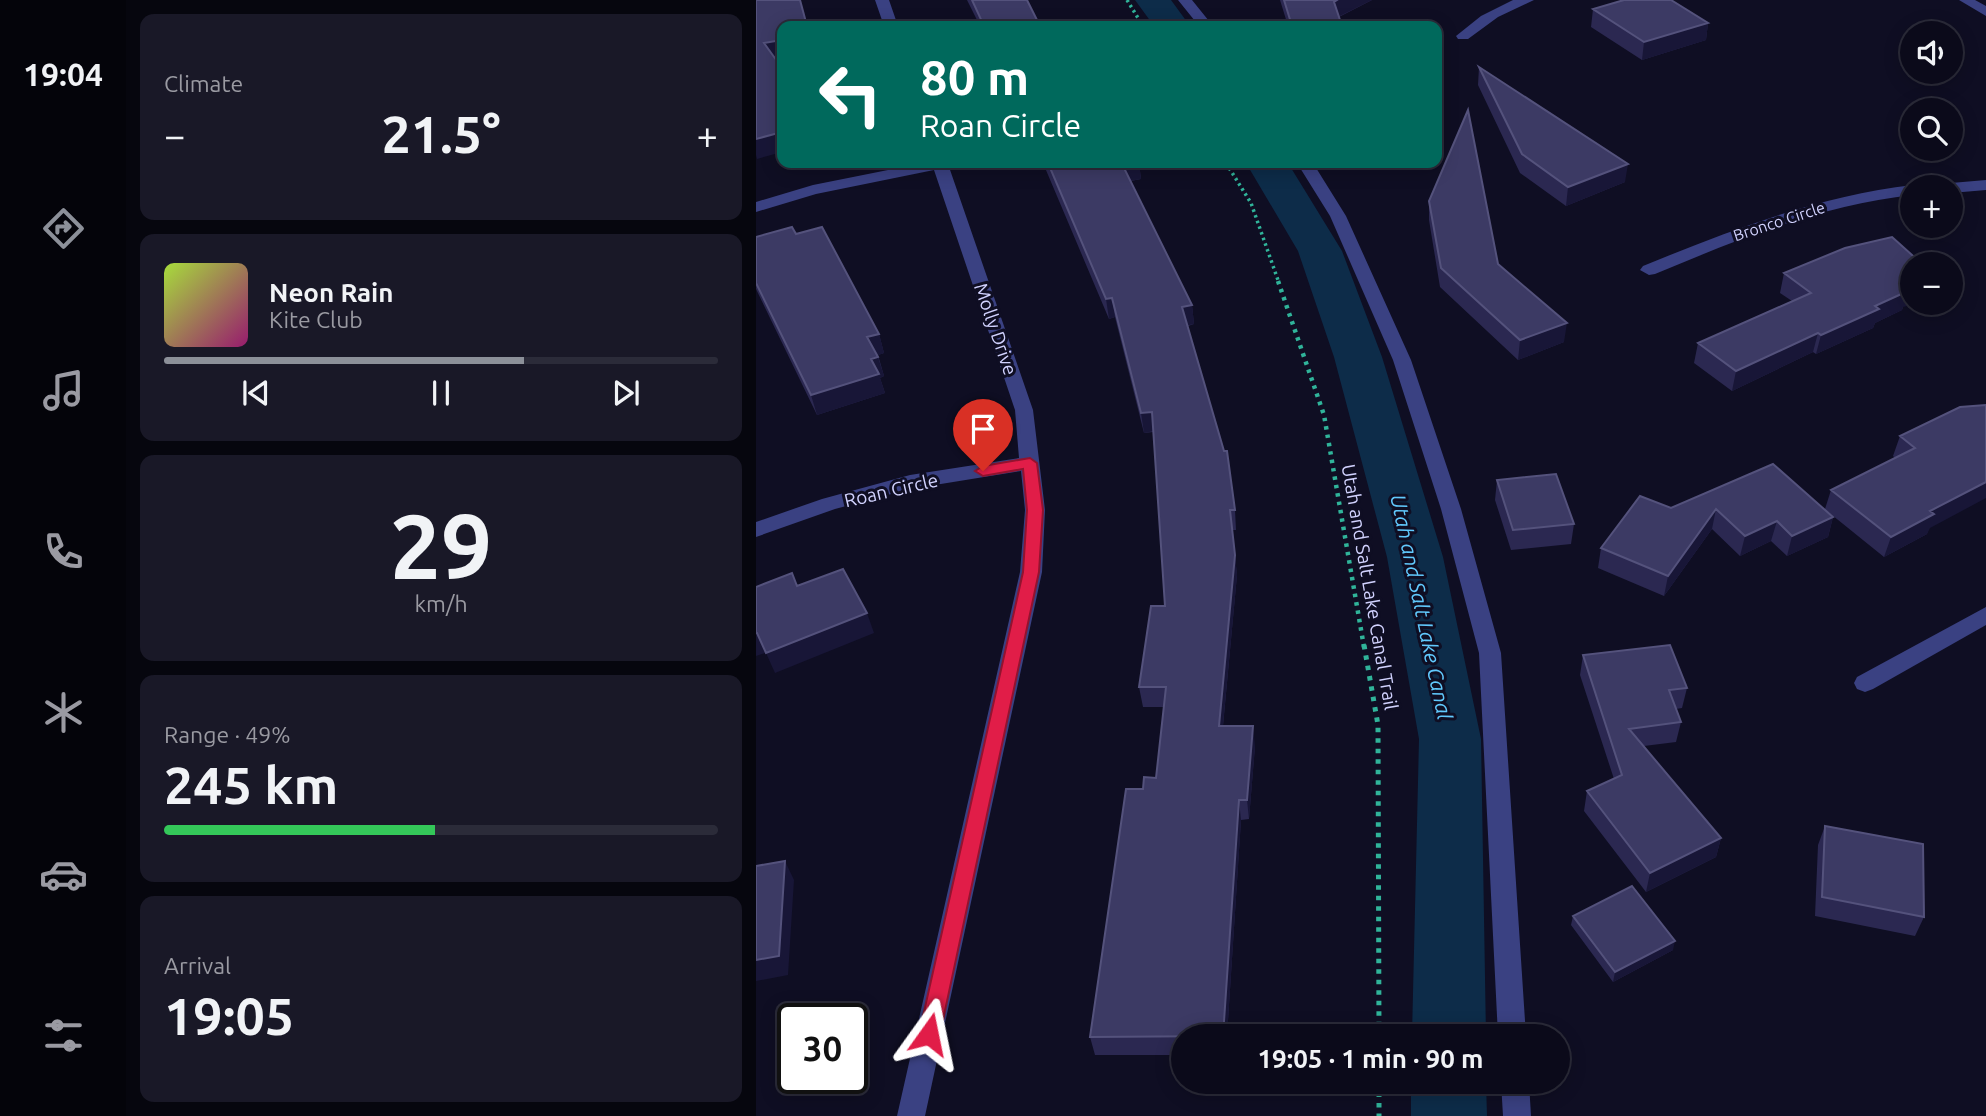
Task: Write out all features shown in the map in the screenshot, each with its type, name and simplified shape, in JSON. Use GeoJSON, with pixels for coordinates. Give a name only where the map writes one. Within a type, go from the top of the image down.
{"type":"FeatureCollection","features":[{"type":"Feature","properties":{"kind":"street"},"geometry":{"type":"LineString","coordinates":[[882,0],[889,21]]}},
{"type":"Feature","properties":{"kind":"street"},"geometry":{"type":"LineString","coordinates":[[1185,0],[1202,21]]}},
{"type":"Feature","properties":{"kind":"street"},"geometry":{"type":"LineString","coordinates":[[1462,36],[1506,6],[1527,0]]}},
{"type":"Feature","properties":{"kind":"street"},"geometry":{"type":"LineString","coordinates":[[1966,0],[1986,12]]}},
{"type":"Feature","properties":{"kind":"street"},"geometry":{"type":"LineString","coordinates":[[756,206],[824,187],[916,168]]}},
{"type":"Feature","properties":{"kind":"street","name":"Molly Drive"},"geometry":{"type":"LineString","coordinates":[[911,1116],[1031,572],[1035,510],[1024,410],[942,168]]}},
{"type":"Feature","properties":{"kind":"street"},"geometry":{"type":"LineString","coordinates":[[1307,168],[1338,216],[1402,360],[1451,509],[1490,653],[1511,1024]]}},
{"type":"Feature","properties":{"kind":"street"},"geometry":{"type":"LineString","coordinates":[[1963,187],[1986,185]]}},
{"type":"Feature","properties":{"kind":"street","name":"Bronco Circle"},"geometry":{"type":"LineString","coordinates":[[1649,270],[1805,210],[1900,192]]}},
{"type":"Feature","properties":{"kind":"street","name":"Roan Circle"},"geometry":{"type":"LineString","coordinates":[[756,530],[829,504],[910,482],[1030,463]]}},
{"type":"Feature","properties":{"kind":"street"},"geometry":{"type":"LineString","coordinates":[[1865,683],[1986,615]]}},
{"type":"Feature","properties":{"kind":"street"},"geometry":{"type":"LineString","coordinates":[[1516,1094],[1517,1116]]}},
{"type":"Feature","properties":{"kind":"path"},"geometry":{"type":"LineString","coordinates":[[1127,0],[1140,21]]}},
{"type":"Feature","properties":{"kind":"path","name":"Utah and Salt Lake Canal Trail"},"geometry":{"type":"LineString","coordinates":[[1229,168],[1251,203],[1324,415],[1329,442],[1378,725],[1379,1024]]}},
{"type":"Feature","properties":{"kind":"path"},"geometry":{"type":"LineString","coordinates":[[1379,1094],[1379,1116]]}},
{"type":"Feature","properties":{"kind":"building"},"geometry":{"type":"Polygon","coordinates":[[[756,0],[800,0],[806,21],[777,21],[777,41],[764,43],[777,61],[777,133],[756,139],[756,0]]]}},
{"type":"Feature","properties":{"kind":"building"},"geometry":{"type":"Polygon","coordinates":[[[972,0],[1027,0],[1038,21],[982,21],[972,0]]]}},
{"type":"Feature","properties":{"kind":"building"},"geometry":{"type":"Polygon","coordinates":[[[1284,0],[1337,0],[1334,2],[1340,21],[1290,21],[1284,0]]]}},
{"type":"Feature","properties":{"kind":"building"},"geometry":{"type":"Polygon","coordinates":[[[1624,0],[1671,0],[1708,23],[1644,42],[1593,9],[1624,0]]]}},
{"type":"Feature","properties":{"kind":"building"},"geometry":{"type":"Polygon","coordinates":[[[1479,67],[1628,164],[1568,187],[1522,154],[1479,67]]]}},
{"type":"Feature","properties":{"kind":"building"},"geometry":{"type":"Polygon","coordinates":[[[1468,110],[1498,264],[1567,323],[1520,340],[1441,268],[1429,201],[1468,110]]]}},
{"type":"Feature","properties":{"kind":"building"},"geometry":{"type":"Polygon","coordinates":[[[1050,168],[1124,168],[1192,305],[1182,307],[1224,451],[1227,451],[1235,510],[1230,510],[1235,555],[1219,726],[1253,726],[1247,800],[1239,800],[1224,1024],[1171,1024],[1171,1036],[1090,1037],[1126,789],[1143,789],[1144,777],[1156,778],[1166,687],[1139,687],[1151,606],[1165,606],[1152,412],[1141,413],[1112,298],[1106,299],[1050,168]]]}},
{"type":"Feature","properties":{"kind":"building"},"geometry":{"type":"Polygon","coordinates":[[[792,227],[796,234],[822,227],[879,334],[867,337],[878,357],[871,359],[879,374],[811,395],[756,283],[756,237],[792,227]]]}},
{"type":"Feature","properties":{"kind":"building"},"geometry":{"type":"Polygon","coordinates":[[[1892,237],[1909,252],[1900,252],[1900,295],[1875,306],[1879,309],[1821,335],[1818,333],[1736,371],[1698,343],[1811,293],[1784,273],[1845,248],[1892,237]]]}},
{"type":"Feature","properties":{"kind":"building"},"geometry":{"type":"Polygon","coordinates":[[[1986,405],[1986,482],[1930,511],[1934,514],[1891,537],[1831,490],[1915,448],[1900,436],[1960,407],[1986,405]]]}},
{"type":"Feature","properties":{"kind":"building"},"geometry":{"type":"Polygon","coordinates":[[[1773,464],[1833,517],[1792,536],[1777,521],[1745,536],[1716,509],[1668,576],[1601,548],[1640,496],[1671,508],[1773,464]]]}},
{"type":"Feature","properties":{"kind":"building"},"geometry":{"type":"Polygon","coordinates":[[[1556,474],[1574,524],[1513,530],[1497,480],[1556,474]]]}},
{"type":"Feature","properties":{"kind":"building"},"geometry":{"type":"Polygon","coordinates":[[[843,569],[867,613],[766,653],[756,633],[756,587],[792,573],[797,586],[843,569]]]}},
{"type":"Feature","properties":{"kind":"building"},"geometry":{"type":"Polygon","coordinates":[[[1670,645],[1687,688],[1669,690],[1681,722],[1629,729],[1721,838],[1650,873],[1587,791],[1622,775],[1583,655],[1670,645]]]}},
{"type":"Feature","properties":{"kind":"building"},"geometry":{"type":"Polygon","coordinates":[[[1825,826],[1923,844],[1924,917],[1822,897],[1825,826]]]}},
{"type":"Feature","properties":{"kind":"building"},"geometry":{"type":"Polygon","coordinates":[[[785,861],[779,956],[756,960],[756,866],[785,861]]]}},
{"type":"Feature","properties":{"kind":"building"},"geometry":{"type":"Polygon","coordinates":[[[1632,886],[1675,941],[1615,972],[1573,916],[1632,886]]]}},
{"type":"Feature","properties":{"kind":"waterway","name":"Utah and Salt Lake Canal"},"geometry":{"type":"LineString","coordinates":[[1153,0],[1168,21]]}},
{"type":"Feature","properties":{"kind":"waterway","name":"Utah and Salt Lake Canal"},"geometry":{"type":"LineString","coordinates":[[1270,168],[1320,251],[1358,357],[1415,557],[1450,739],[1449,1024]]}},
{"type":"Feature","properties":{"kind":"waterway","name":"Utah and Salt Lake Canal"},"geometry":{"type":"LineString","coordinates":[[1449,1094],[1449,1116]]}},
{"type":"Feature","properties":{"kind":"route"},"geometry":{"type":"LineString","coordinates":[[929,1034],[1031,572],[1035,510],[1030,463],[983,471]]}}]}
